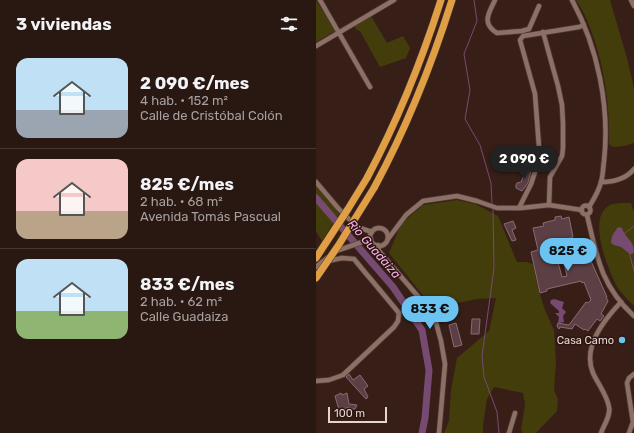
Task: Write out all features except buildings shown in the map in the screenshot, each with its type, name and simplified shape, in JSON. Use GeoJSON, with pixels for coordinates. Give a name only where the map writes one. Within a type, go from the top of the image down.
{"type":"FeatureCollection","features":[{"type":"Feature","properties":{"kind":"highway"},"geometry":{"type":"LineString","coordinates":[[319,260],[367,178],[398,115],[442,0]]}},
{"type":"Feature","properties":{"kind":"highway"},"geometry":{"type":"LineString","coordinates":[[316,278],[374,188],[401,137],[421,91],[452,0]]}},
{"type":"Feature","properties":{"kind":"street"},"geometry":{"type":"LineString","coordinates":[[320,0],[370,87]]}},
{"type":"Feature","properties":{"kind":"street"},"geometry":{"type":"LineString","coordinates":[[316,46],[394,0]]}},
{"type":"Feature","properties":{"kind":"street"},"geometry":{"type":"LineString","coordinates":[[495,0],[488,18],[489,25],[493,30],[501,33],[530,29]]}},
{"type":"Feature","properties":{"kind":"street"},"geometry":{"type":"LineString","coordinates":[[572,0],[584,25],[597,66],[603,102],[606,142],[601,182],[589,207],[590,212],[587,215],[597,260],[608,286],[620,302],[634,316]]}},
{"type":"Feature","properties":{"kind":"street"},"geometry":{"type":"LineString","coordinates":[[631,0],[634,6]]}},
{"type":"Feature","properties":{"kind":"street"},"geometry":{"type":"LineString","coordinates":[[532,34],[530,29],[539,6]]}},
{"type":"Feature","properties":{"kind":"street"},"geometry":{"type":"LineString","coordinates":[[519,208],[531,184],[535,172],[538,147],[535,94],[520,40],[523,36],[584,25]]}},
{"type":"Feature","properties":{"kind":"street"},"geometry":{"type":"LineString","coordinates":[[543,32],[558,86],[562,105],[563,124],[562,156],[550,176],[548,204]]}},
{"type":"Feature","properties":{"kind":"street"},"geometry":{"type":"LineString","coordinates":[[601,182],[611,182],[623,178],[630,174],[634,169]]}},
{"type":"Feature","properties":{"kind":"street"},"geometry":{"type":"LineString","coordinates":[[316,182],[338,208],[357,227],[372,232]]}},
{"type":"Feature","properties":{"kind":"street"},"geometry":{"type":"LineString","coordinates":[[316,267],[319,260],[336,250],[369,240],[378,245],[384,244],[406,215],[423,201],[457,196],[497,208],[519,208],[548,204],[582,210],[583,214],[587,215]]}},
{"type":"Feature","properties":{"kind":"street"},"geometry":{"type":"LineString","coordinates":[[582,210],[585,206],[589,207]]}},
{"type":"Feature","properties":{"kind":"street"},"geometry":{"type":"LineString","coordinates":[[369,240],[372,232],[376,228],[382,228],[386,231],[388,240]]}},
{"type":"Feature","properties":{"kind":"street"},"geometry":{"type":"LineString","coordinates":[[378,245],[379,251],[428,308],[435,319],[445,364],[439,433]]}},
{"type":"Feature","properties":{"kind":"street"},"geometry":{"type":"LineString","coordinates":[[316,381],[329,380],[343,375],[394,327],[398,321],[399,313],[354,259],[342,258],[319,260]]}},
{"type":"Feature","properties":{"kind":"street"},"geometry":{"type":"LineString","coordinates":[[601,433],[608,417],[609,406],[593,372],[590,363],[590,353],[598,331],[607,317],[620,302]]}},
{"type":"Feature","properties":{"kind":"street"},"geometry":{"type":"LineString","coordinates":[[629,433],[633,422],[631,400],[627,384],[629,378],[634,374]]}},
{"type":"Feature","properties":{"kind":"street"},"geometry":{"type":"LineString","coordinates":[[509,433],[514,413]]}},
{"type":"Feature","properties":{"kind":"shaded area"},"geometry":{"type":"Polygon","coordinates":[[[316,0],[335,31],[316,42],[316,0]]]}},
{"type":"Feature","properties":{"kind":"shaded area"},"geometry":{"type":"Polygon","coordinates":[[[576,0],[610,0],[634,88],[634,143],[613,147],[609,144],[607,98],[599,54],[588,22],[576,0]]]}},
{"type":"Feature","properties":{"kind":"shaded area"},"geometry":{"type":"Polygon","coordinates":[[[371,16],[387,43],[403,36],[410,48],[406,58],[380,67],[360,31],[354,26],[371,16]]]}},
{"type":"Feature","properties":{"kind":"shaded area"},"geometry":{"type":"Polygon","coordinates":[[[316,182],[341,211],[322,241],[316,231],[316,182]]]}},
{"type":"Feature","properties":{"kind":"shaded area"},"geometry":{"type":"Polygon","coordinates":[[[457,200],[475,204],[498,216],[517,262],[533,264],[538,288],[545,310],[554,330],[556,363],[554,390],[558,399],[557,411],[536,433],[523,433],[521,429],[525,405],[523,393],[494,387],[487,399],[483,433],[444,433],[449,421],[451,390],[457,358],[489,331],[496,298],[477,299],[433,308],[389,253],[401,224],[423,205],[457,200]]]}},
{"type":"Feature","properties":{"kind":"shaded area"},"geometry":{"type":"Polygon","coordinates":[[[617,203],[631,203],[634,212],[634,306],[616,285],[604,255],[599,231],[603,211],[610,205],[617,203]]]}},
{"type":"Feature","properties":{"kind":"shaded area"},"geometry":{"type":"Polygon","coordinates":[[[618,227],[622,228],[631,242],[634,248],[634,252],[632,254],[611,243],[612,236],[618,227]]]}},
{"type":"Feature","properties":{"kind":"shaded area"},"geometry":{"type":"Polygon","coordinates":[[[554,299],[564,302],[562,308],[566,312],[563,316],[564,322],[558,323],[559,317],[555,313],[559,313],[559,311],[550,303],[551,300],[554,299]]]}},
{"type":"Feature","properties":{"kind":"waterway"},"geometry":{"type":"LineString","coordinates":[[474,0],[477,21],[464,54],[470,90],[465,119],[480,145],[491,183],[492,204]]}},
{"type":"Feature","properties":{"kind":"waterway","name":"Rio Guadaiza"},"geometry":{"type":"LineString","coordinates":[[316,198],[393,287],[422,330],[429,370],[425,418],[422,433]]}},
{"type":"Feature","properties":{"kind":"waterway"},"geometry":{"type":"LineString","coordinates":[[493,209],[494,268],[482,356],[484,377],[497,412],[499,433]]}},
{"type":"Feature","properties":{"kind":"waterway"},"geometry":{"type":"LineString","coordinates":[[624,234],[634,226]]}},
{"type":"Feature","properties":{"kind":"waterway"},"geometry":{"type":"LineString","coordinates":[[629,252],[634,271]]}},
{"type":"Feature","properties":{"kind":"place","name":"Casa Camo"},"geometry":{"type":"Point","coordinates":[622,340]}}]}
